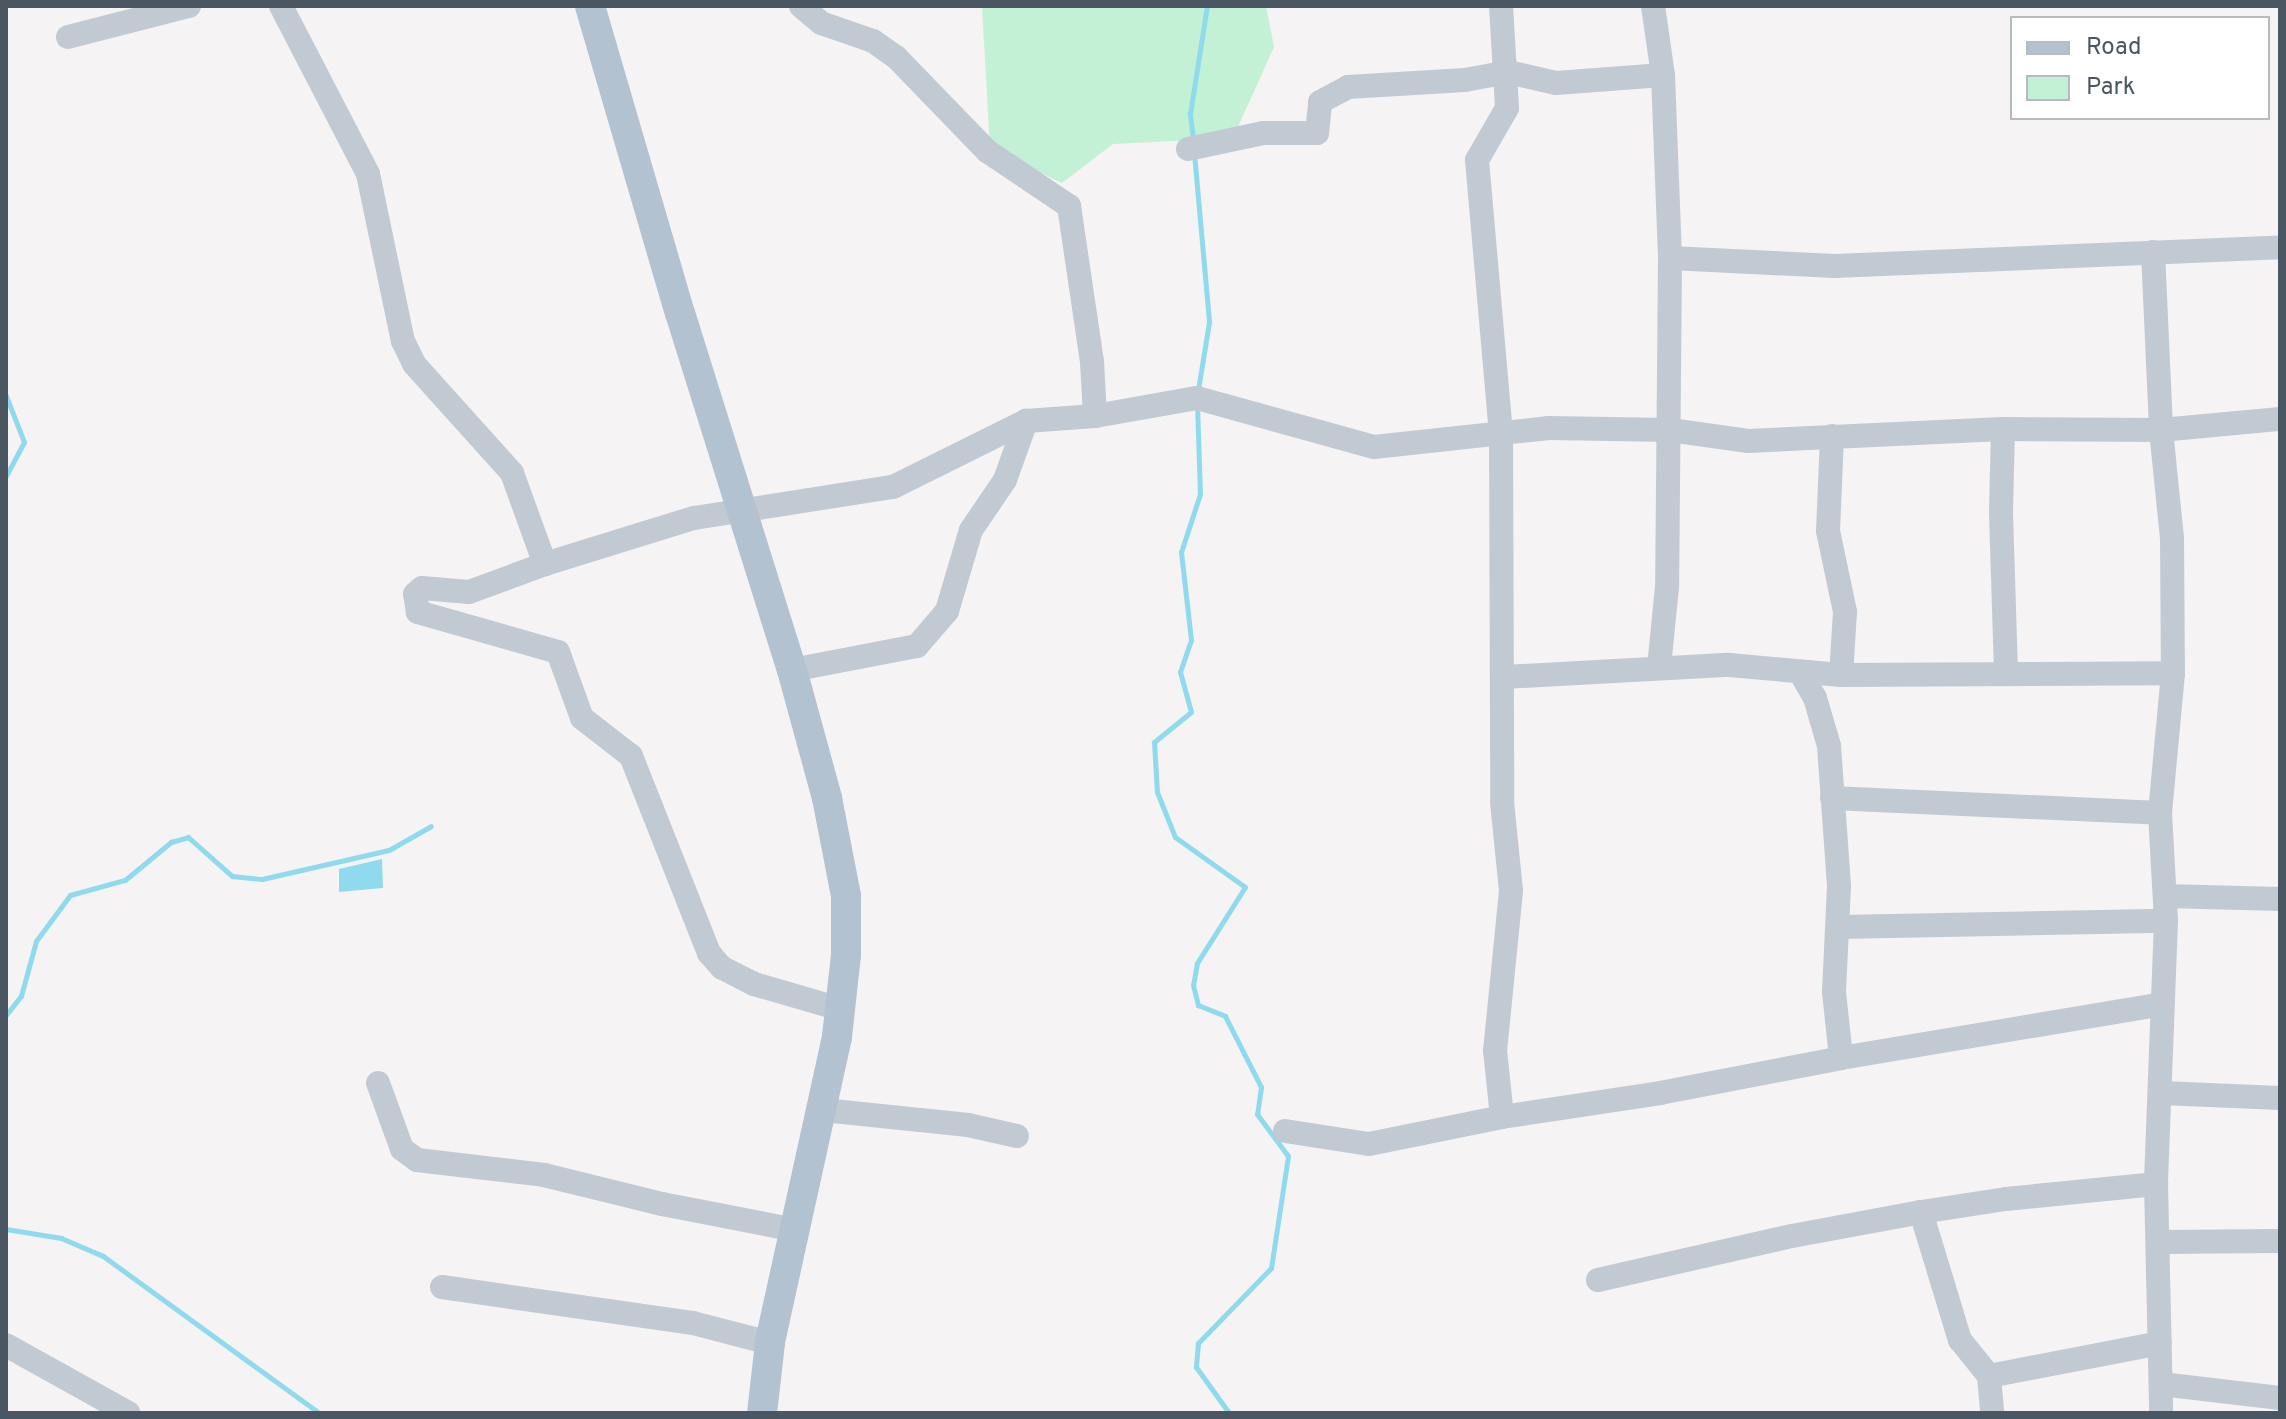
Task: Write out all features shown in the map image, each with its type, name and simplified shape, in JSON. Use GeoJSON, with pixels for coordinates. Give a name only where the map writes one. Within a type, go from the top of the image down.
{"type":"FeatureCollection","features":[{"type":"Feature","properties":{"kind":"main road"},"geometry":{"type":"LineString","coordinates":[[590,6],[680,313],[792,670],[827,798],[846,896],[846,955],[840,1009],[823,1110],[770,1343],[762,1413]]}},
{"type":"Feature","properties":{"kind":"street"},"geometry":{"type":"LineString","coordinates":[[68,37],[189,6]]}},
{"type":"Feature","properties":{"kind":"street"},"geometry":{"type":"LineString","coordinates":[[281,6],[368,174],[403,341],[414,364],[512,473],[545,564]]}},
{"type":"Feature","properties":{"kind":"street"},"geometry":{"type":"LineString","coordinates":[[801,6],[821,23],[873,41],[896,57],[987,151],[1069,206],[1092,362],[1095,416]]}},
{"type":"Feature","properties":{"kind":"street"},"geometry":{"type":"LineString","coordinates":[[1501,6],[1508,72],[1507,108],[1477,160],[1501,432],[1502,802],[1511,891],[1495,1050],[1502,1117]]}},
{"type":"Feature","properties":{"kind":"street"},"geometry":{"type":"LineString","coordinates":[[1653,6],[1663,75],[1670,258],[1667,587],[1659,667]]}},
{"type":"Feature","properties":{"kind":"street"},"geometry":{"type":"LineString","coordinates":[[1188,149],[1263,133],[1317,133],[1320,102],[1348,87],[1465,80],[1508,72],[1556,83],[1663,75]]}},
{"type":"Feature","properties":{"kind":"street"},"geometry":{"type":"LineString","coordinates":[[1670,258],[1835,266],[2280,247]]}},
{"type":"Feature","properties":{"kind":"street"},"geometry":{"type":"LineString","coordinates":[[2153,252],[2161,430],[2172,538],[2173,673],[2160,813],[2166,921],[2162,1093],[2156,1184],[2161,1413]]}},
{"type":"Feature","properties":{"kind":"street"},"geometry":{"type":"LineString","coordinates":[[840,1009],[754,984],[722,968],[709,953],[631,756],[582,718],[558,652],[418,612],[415,594],[422,588],[469,592],[545,564],[694,518],[893,487],[1026,421],[1095,416],[1197,398],[1374,447],[1549,428],[1670,430],[1748,441],[2003,429],[2161,430],[2280,419]]}},
{"type":"Feature","properties":{"kind":"street"},"geometry":{"type":"LineString","coordinates":[[792,670],[917,646],[947,611],[971,530],[1005,480],[1026,421]]}},
{"type":"Feature","properties":{"kind":"street"},"geometry":{"type":"LineString","coordinates":[[2003,429],[2001,513],[2006,674]]}},
{"type":"Feature","properties":{"kind":"street"},"geometry":{"type":"LineString","coordinates":[[1832,436],[1828,531],[1845,612],[1841,675]]}},
{"type":"Feature","properties":{"kind":"street"},"geometry":{"type":"LineString","coordinates":[[1504,677],[1729,665],[1841,675],[2173,673]]}},
{"type":"Feature","properties":{"kind":"street"},"geometry":{"type":"LineString","coordinates":[[1800,672],[1815,698],[1829,746],[1839,927],[1834,992],[1841,1058]]}},
{"type":"Feature","properties":{"kind":"street"},"geometry":{"type":"LineString","coordinates":[[1832,798],[2160,813]]}},
{"type":"Feature","properties":{"kind":"street"},"geometry":{"type":"LineString","coordinates":[[2165,896],[2280,899]]}},
{"type":"Feature","properties":{"kind":"street"},"geometry":{"type":"LineString","coordinates":[[1839,927],[2166,921]]}},
{"type":"Feature","properties":{"kind":"street"},"geometry":{"type":"LineString","coordinates":[[1285,1131],[1369,1144],[1502,1117],[1660,1093],[1841,1058],[2163,1004]]}},
{"type":"Feature","properties":{"kind":"street"},"geometry":{"type":"LineString","coordinates":[[378,1083],[402,1149],[417,1160],[544,1175],[662,1204],[796,1230]]}},
{"type":"Feature","properties":{"kind":"street"},"geometry":{"type":"LineString","coordinates":[[2162,1093],[2280,1098]]}},
{"type":"Feature","properties":{"kind":"street"},"geometry":{"type":"LineString","coordinates":[[823,1110],[968,1125],[1017,1136]]}},
{"type":"Feature","properties":{"kind":"street"},"geometry":{"type":"LineString","coordinates":[[1598,1280],[1792,1236],[1921,1212],[2006,1199],[2156,1184]]}},
{"type":"Feature","properties":{"kind":"street"},"geometry":{"type":"LineString","coordinates":[[1921,1212],[1960,1340],[1989,1376],[1992,1413]]}},
{"type":"Feature","properties":{"kind":"street"},"geometry":{"type":"LineString","coordinates":[[2159,1242],[2280,1241]]}},
{"type":"Feature","properties":{"kind":"street"},"geometry":{"type":"LineString","coordinates":[[442,1287],[693,1323],[770,1343]]}},
{"type":"Feature","properties":{"kind":"street"},"geometry":{"type":"LineString","coordinates":[[1989,1376],[2160,1343]]}},
{"type":"Feature","properties":{"kind":"street"},"geometry":{"type":"LineString","coordinates":[[6,1345],[128,1413]]}},
{"type":"Feature","properties":{"kind":"street"},"geometry":{"type":"LineString","coordinates":[[2161,1384],[2280,1398]]}},
{"type":"Feature","properties":{"kind":"green space"},"geometry":{"type":"Polygon","coordinates":[[[982,6],[1266,6],[1274,47],[1233,138],[1113,144],[1062,183],[990,149],[982,6]]]}},
{"type":"Feature","properties":{"kind":"water"},"geometry":{"type":"Polygon","coordinates":[[[382,859],[383,888],[339,892],[339,869],[382,859]]]}},
{"type":"Feature","properties":{"kind":"waterway"},"geometry":{"type":"LineString","coordinates":[[1193,139],[1190,114],[1207,6]]}},
{"type":"Feature","properties":{"kind":"waterway"},"geometry":{"type":"LineString","coordinates":[[1194,153],[1209,322],[1198,390]]}},
{"type":"Feature","properties":{"kind":"waterway"},"geometry":{"type":"LineString","coordinates":[[6,396],[24,442],[6,476]]}},
{"type":"Feature","properties":{"kind":"waterway"},"geometry":{"type":"LineString","coordinates":[[1197,404],[1200,494],[1181,552],[1191,640],[1180,672],[1191,712],[1154,742],[1157,792],[1175,837],[1245,887],[1197,963],[1193,985],[1198,1005],[1225,1016],[1261,1087],[1257,1114],[1288,1156],[1271,1268],[1198,1343],[1196,1367],[1229,1413]]}},
{"type":"Feature","properties":{"kind":"waterway"},"geometry":{"type":"LineString","coordinates":[[6,1015],[21,996],[36,941],[70,895],[125,880],[171,842],[188,837],[232,876],[262,879],[389,850],[431,826]]}},
{"type":"Feature","properties":{"kind":"waterway"},"geometry":{"type":"LineString","coordinates":[[6,1229],[61,1238],[103,1256],[318,1412]]}}]}
